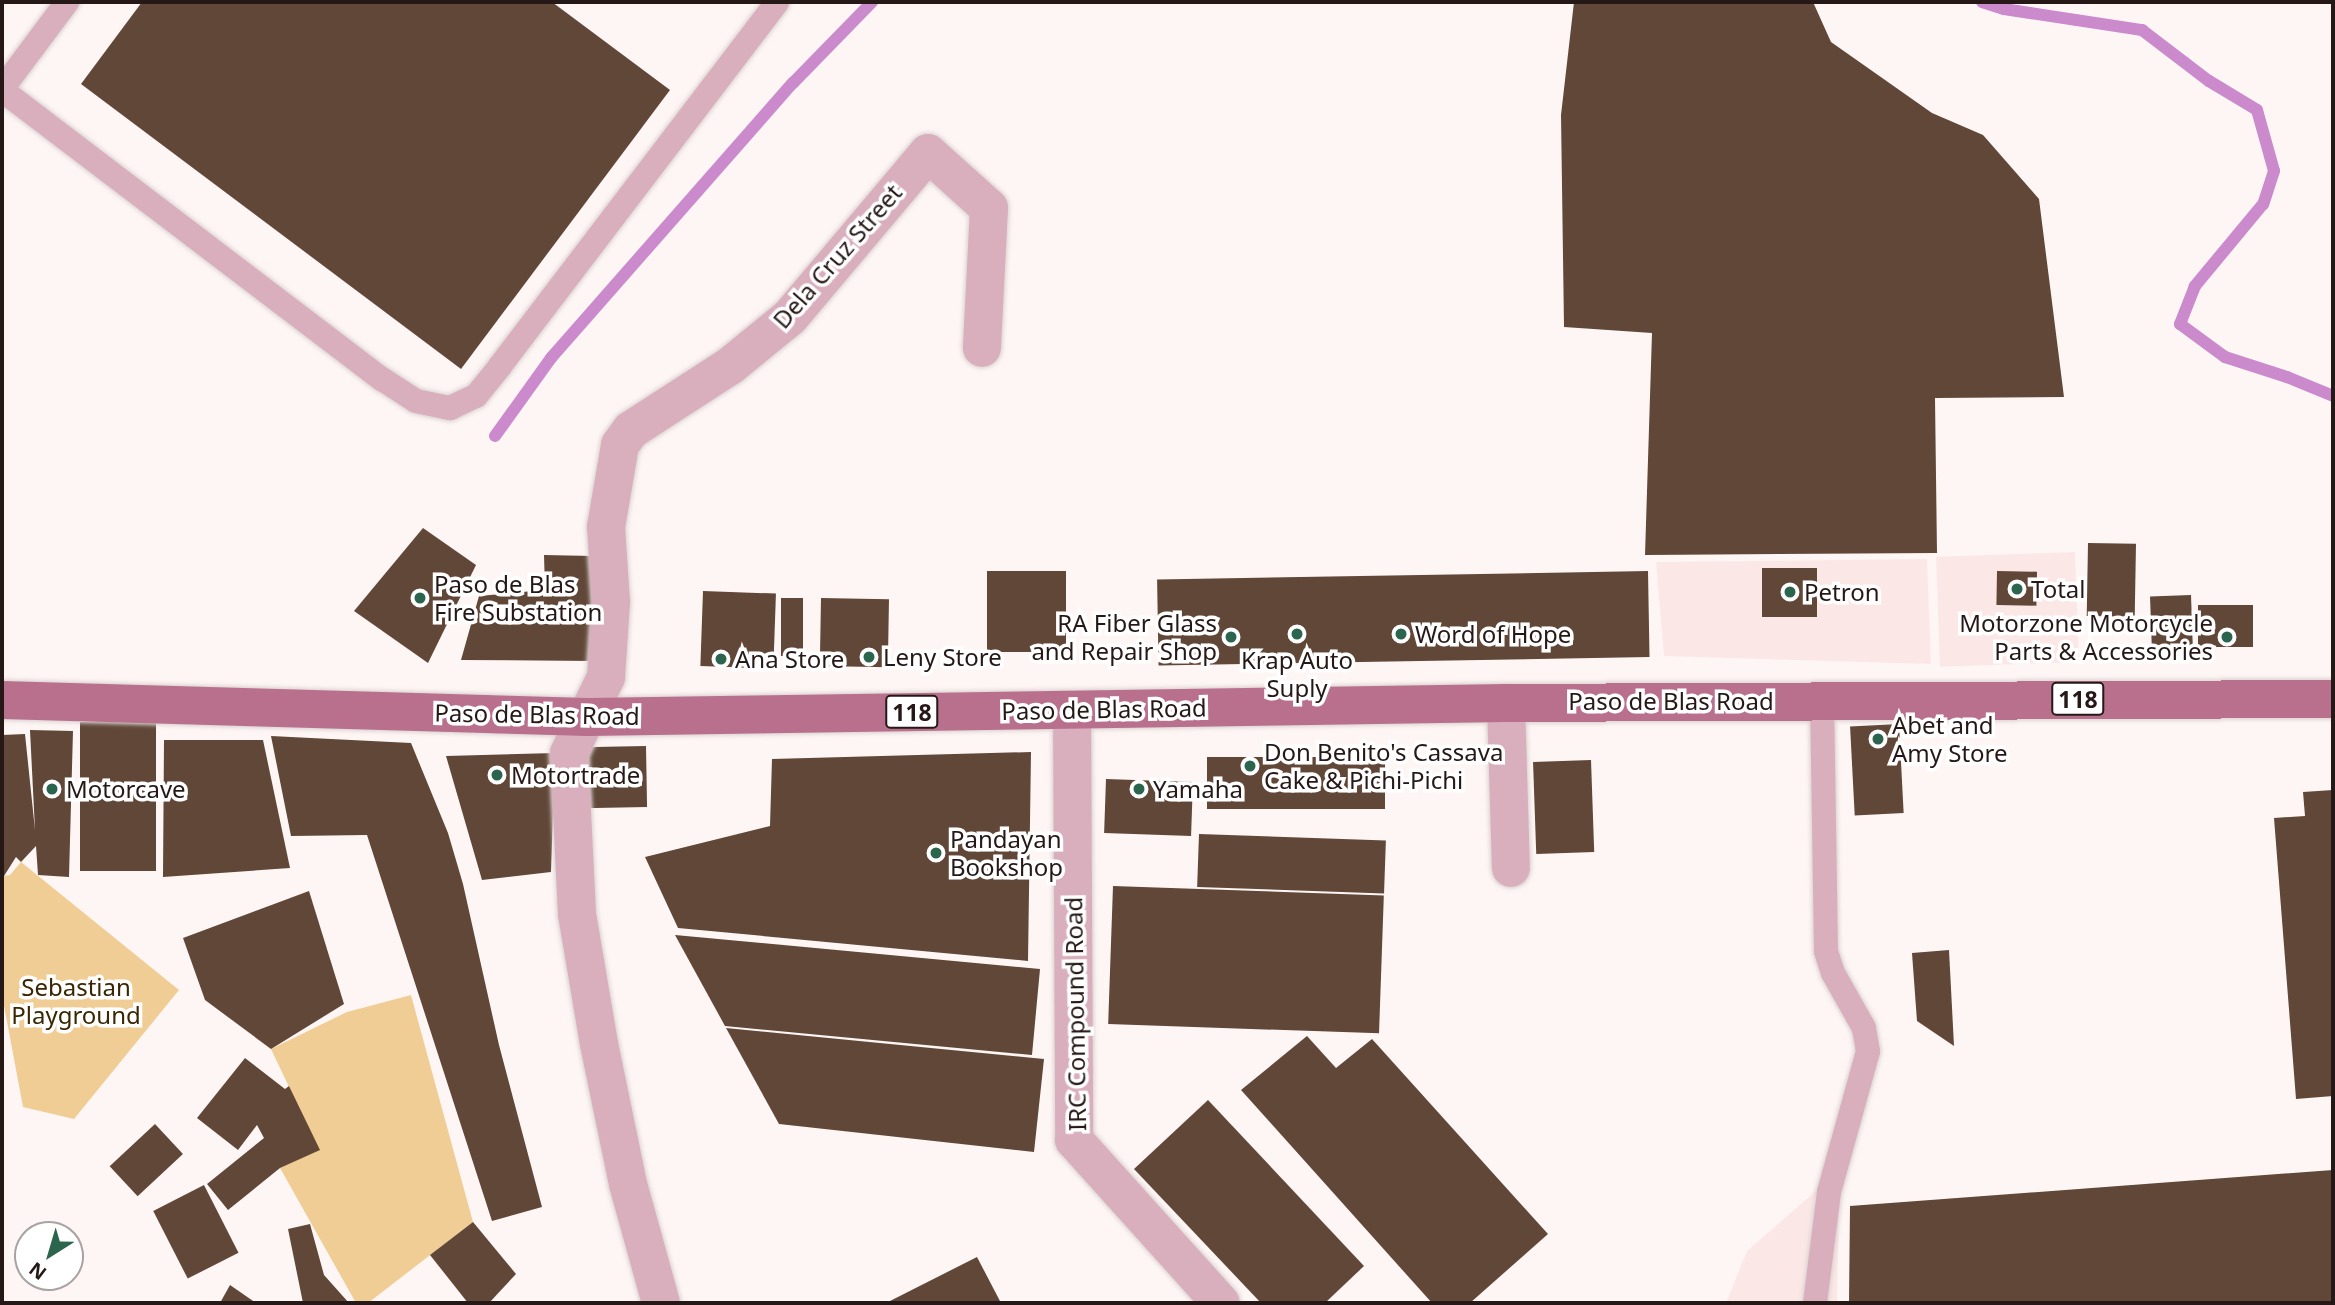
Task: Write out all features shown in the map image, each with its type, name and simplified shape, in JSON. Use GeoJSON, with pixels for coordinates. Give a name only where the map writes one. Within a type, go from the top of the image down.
{"type":"FeatureCollection","features":[{"type":"Feature","properties":{"kind":"main road","name":"Paso de Blas Road"},"geometry":{"type":"LineString","coordinates":[[2,700],[587,717],[1506,703],[2333,699]]}},
{"type":"Feature","properties":{"kind":"street","name":"Dela Cruz Street"},"geometry":{"type":"LineString","coordinates":[[587,717],[606,677],[611,602],[606,527],[620,445],[631,430],[730,366],[790,317],[928,153],[989,208],[982,348]]}},
{"type":"Feature","properties":{"kind":"street"},"geometry":{"type":"LineString","coordinates":[[1506,703],[1511,868]]}},
{"type":"Feature","properties":{"kind":"street","name":"IRC Compound Road"},"geometry":{"type":"LineString","coordinates":[[1072,710],[1074,1140],[1221,1303]]}},
{"type":"Feature","properties":{"kind":"street"},"geometry":{"type":"LineString","coordinates":[[587,717],[569,753],[578,914],[599,1044],[628,1184],[661,1303]]}},
{"type":"Feature","properties":{"kind":"lane"},"geometry":{"type":"LineString","coordinates":[[67,2],[2,89],[382,379],[416,401],[450,408],[476,396],[777,2]]}},
{"type":"Feature","properties":{"kind":"lane"},"geometry":{"type":"LineString","coordinates":[[1815,1303],[1829,1192],[1868,1051],[1864,1028],[1833,973],[1826,951],[1822,700]]}},
{"type":"Feature","properties":{"kind":"shaded area"},"geometry":{"type":"Polygon","coordinates":[[[2075,552],[2079,662],[1940,667],[1936,557],[2075,552]]]}},
{"type":"Feature","properties":{"kind":"shaded area"},"geometry":{"type":"Polygon","coordinates":[[[1927,559],[1931,664],[1664,656],[1656,562],[1927,559]]]}},
{"type":"Feature","properties":{"kind":"shaded area"},"geometry":{"type":"Polygon","coordinates":[[[1819,1188],[1839,1188],[1837,1303],[1726,1303],[1747,1251],[1819,1188]]]}},
{"type":"Feature","properties":{"kind":"green space","name":"Sebastian Playground"},"geometry":{"type":"Polygon","coordinates":[[[21,862],[179,990],[74,1119],[23,1107],[2,995],[2,876],[10,875],[21,862]]]}},
{"type":"Feature","properties":{"kind":"green space"},"geometry":{"type":"Polygon","coordinates":[[[411,995],[473,1222],[368,1303],[356,1303],[280,1168],[319,1150],[271,1049],[347,1012],[411,995]]]}},
{"type":"Feature","properties":{"kind":"building"},"geometry":{"type":"Polygon","coordinates":[[[142,2],[552,2],[670,90],[461,369],[81,84],[142,2]]]}},
{"type":"Feature","properties":{"kind":"building"},"geometry":{"type":"Polygon","coordinates":[[[1574,2],[1813,2],[1831,42],[1932,113],[1983,135],[2039,199],[2064,397],[1935,398],[1937,553],[1645,555],[1652,333],[1564,327],[1561,115],[1574,2]]]}},
{"type":"Feature","properties":{"kind":"building"},"geometry":{"type":"Polygon","coordinates":[[[423,528],[476,565],[428,663],[354,611],[423,528]]]}},
{"type":"Feature","properties":{"kind":"building"},"geometry":{"type":"Polygon","coordinates":[[[2088,543],[2136,544],[2135,617],[2087,616],[2088,543]]]}},
{"type":"Feature","properties":{"kind":"building"},"geometry":{"type":"Polygon","coordinates":[[[544,555],[593,556],[595,661],[461,660],[479,596],[545,590],[544,555]]]}},
{"type":"Feature","properties":{"kind":"building","name":"Petron"},"geometry":{"type":"Polygon","coordinates":[[[1762,568],[1817,568],[1817,617],[1762,617],[1762,568]]]}},
{"type":"Feature","properties":{"kind":"building"},"geometry":{"type":"Polygon","coordinates":[[[987,571],[1066,571],[1066,652],[987,652],[987,571]]]}},
{"type":"Feature","properties":{"kind":"building"},"geometry":{"type":"Polygon","coordinates":[[[1648,571],[1650,657],[1159,666],[1157,580],[1648,571]]]}},
{"type":"Feature","properties":{"kind":"building","name":"Total"},"geometry":{"type":"Polygon","coordinates":[[[1997,571],[2037,572],[2036,606],[1996,605],[1997,571]]]}},
{"type":"Feature","properties":{"kind":"building"},"geometry":{"type":"Polygon","coordinates":[[[703,591],[776,594],[773,669],[700,666],[703,591]]]}},
{"type":"Feature","properties":{"kind":"building"},"geometry":{"type":"Polygon","coordinates":[[[2191,595],[2193,645],[2152,646],[2150,596],[2191,595]]]}},
{"type":"Feature","properties":{"kind":"building"},"geometry":{"type":"Polygon","coordinates":[[[781,598],[803,598],[803,656],[781,656],[781,598]]]}},
{"type":"Feature","properties":{"kind":"building"},"geometry":{"type":"Polygon","coordinates":[[[821,598],[889,599],[888,667],[820,666],[821,598]]]}},
{"type":"Feature","properties":{"kind":"building"},"geometry":{"type":"Polygon","coordinates":[[[2198,605],[2253,605],[2253,647],[2198,647],[2198,605]]]}},
{"type":"Feature","properties":{"kind":"building"},"geometry":{"type":"Polygon","coordinates":[[[80,722],[156,722],[156,871],[80,871],[80,722]]]}},
{"type":"Feature","properties":{"kind":"building"},"geometry":{"type":"Polygon","coordinates":[[[1899,724],[1904,813],[1855,815],[1850,727],[1899,724]]]}},
{"type":"Feature","properties":{"kind":"building"},"geometry":{"type":"Polygon","coordinates":[[[30,730],[73,731],[69,877],[38,875],[36,846],[21,862],[16,857],[4,876],[2,875],[2,735],[25,734],[35,830],[30,730]]]}},
{"type":"Feature","properties":{"kind":"building"},"geometry":{"type":"Polygon","coordinates":[[[271,736],[411,743],[448,833],[463,884],[499,1045],[542,1207],[492,1221],[367,835],[291,836],[271,736]]]}},
{"type":"Feature","properties":{"kind":"building"},"geometry":{"type":"Polygon","coordinates":[[[164,740],[263,740],[290,868],[163,877],[164,740]]]}},
{"type":"Feature","properties":{"kind":"building"},"geometry":{"type":"Polygon","coordinates":[[[646,746],[647,807],[582,808],[581,747],[646,746]]]}},
{"type":"Feature","properties":{"kind":"building"},"geometry":{"type":"Polygon","coordinates":[[[1031,752],[1028,961],[678,928],[645,857],[770,826],[772,759],[1031,752]]]}},
{"type":"Feature","properties":{"kind":"building"},"geometry":{"type":"Polygon","coordinates":[[[555,753],[551,872],[482,880],[446,756],[555,753]]]}},
{"type":"Feature","properties":{"kind":"building"},"geometry":{"type":"Polygon","coordinates":[[[1207,757],[1385,757],[1385,809],[1207,809],[1207,757]]]}},
{"type":"Feature","properties":{"kind":"building"},"geometry":{"type":"Polygon","coordinates":[[[1591,760],[1594,852],[1536,854],[1533,762],[1591,760]]]}},
{"type":"Feature","properties":{"kind":"building"},"geometry":{"type":"Polygon","coordinates":[[[1106,779],[1193,782],[1191,836],[1104,833],[1106,779]]]}},
{"type":"Feature","properties":{"kind":"building"},"geometry":{"type":"Polygon","coordinates":[[[2333,790],[2333,1096],[2296,1099],[2274,818],[2305,816],[2303,792],[2333,790]]]}},
{"type":"Feature","properties":{"kind":"building"},"geometry":{"type":"Polygon","coordinates":[[[1199,834],[1386,841],[1384,893],[1197,887],[1199,834]]]}},
{"type":"Feature","properties":{"kind":"building"},"geometry":{"type":"Polygon","coordinates":[[[1113,886],[1384,895],[1379,1033],[1108,1024],[1113,886]]]}},
{"type":"Feature","properties":{"kind":"building"},"geometry":{"type":"Polygon","coordinates":[[[309,891],[344,1004],[271,1049],[205,1000],[183,938],[309,891]]]}},
{"type":"Feature","properties":{"kind":"building"},"geometry":{"type":"Polygon","coordinates":[[[675,935],[1040,969],[1032,1055],[725,1026],[675,935]]]}},
{"type":"Feature","properties":{"kind":"building"},"geometry":{"type":"Polygon","coordinates":[[[1949,950],[1954,1046],[1917,1021],[1912,953],[1949,950]]]}},
{"type":"Feature","properties":{"kind":"building"},"geometry":{"type":"Polygon","coordinates":[[[726,1028],[1044,1059],[1034,1152],[779,1124],[726,1028]]]}},
{"type":"Feature","properties":{"kind":"building"},"geometry":{"type":"Polygon","coordinates":[[[1307,1036],[1336,1068],[1372,1039],[1548,1234],[1470,1303],[1432,1303],[1241,1090],[1307,1036]]]}},
{"type":"Feature","properties":{"kind":"building"},"geometry":{"type":"Polygon","coordinates":[[[245,1058],[285,1089],[289,1086],[320,1150],[280,1168],[228,1210],[207,1184],[264,1138],[257,1125],[238,1150],[197,1118],[245,1058]]]}},
{"type":"Feature","properties":{"kind":"building"},"geometry":{"type":"Polygon","coordinates":[[[1208,1100],[1364,1266],[1325,1303],[1261,1303],[1134,1169],[1208,1100]]]}},
{"type":"Feature","properties":{"kind":"building"},"geometry":{"type":"Polygon","coordinates":[[[155,1124],[183,1154],[138,1196],[110,1166],[155,1124]]]}},
{"type":"Feature","properties":{"kind":"building"},"geometry":{"type":"Polygon","coordinates":[[[2333,1170],[2333,1303],[1849,1303],[1850,1206],[2333,1170]]]}},
{"type":"Feature","properties":{"kind":"building"},"geometry":{"type":"Polygon","coordinates":[[[204,1185],[239,1253],[188,1279],[153,1211],[204,1185]]]}},
{"type":"Feature","properties":{"kind":"building"},"geometry":{"type":"Polygon","coordinates":[[[473,1222],[516,1274],[489,1303],[468,1303],[430,1255],[473,1222]]]}},
{"type":"Feature","properties":{"kind":"building"},"geometry":{"type":"Polygon","coordinates":[[[310,1224],[324,1275],[349,1303],[303,1303],[288,1229],[310,1224]]]}},
{"type":"Feature","properties":{"kind":"building"},"geometry":{"type":"Polygon","coordinates":[[[977,1257],[1001,1303],[886,1303],[977,1257]]]}},
{"type":"Feature","properties":{"kind":"building"},"geometry":{"type":"Polygon","coordinates":[[[230,1285],[256,1303],[220,1303],[230,1285]]]}},
{"type":"Feature","properties":{"kind":"waterway"},"geometry":{"type":"LineString","coordinates":[[495,436],[551,358],[793,83],[872,2]]}},
{"type":"Feature","properties":{"kind":"waterway"},"geometry":{"type":"LineString","coordinates":[[1982,2],[2004,9],[2142,30],[2209,81],[2257,110],[2274,171],[2263,204],[2195,286],[2180,324],[2225,357],[2287,377],[2333,396]]}},
{"type":"Feature","properties":{"kind":"place","name":"Total"},"geometry":{"type":"Point","coordinates":[2017,589]}},
{"type":"Feature","properties":{"kind":"place","name":"Petron"},"geometry":{"type":"Point","coordinates":[1790,592]}},
{"type":"Feature","properties":{"kind":"place","name":"Paso de Blas Fire Substation"},"geometry":{"type":"Point","coordinates":[420,598]}},
{"type":"Feature","properties":{"kind":"place","name":"Krap Auto Suply"},"geometry":{"type":"Point","coordinates":[1297,634]}},
{"type":"Feature","properties":{"kind":"place","name":"Word of Hope"},"geometry":{"type":"Point","coordinates":[1401,634]}},
{"type":"Feature","properties":{"kind":"place","name":"RA Fiber Glass and Repair Shop"},"geometry":{"type":"Point","coordinates":[1231,637]}},
{"type":"Feature","properties":{"kind":"place","name":"Motorzone Motorcycle Parts & Accessories"},"geometry":{"type":"Point","coordinates":[2227,637]}},
{"type":"Feature","properties":{"kind":"place","name":"Leny Store"},"geometry":{"type":"Point","coordinates":[869,657]}},
{"type":"Feature","properties":{"kind":"place","name":"Ana Store"},"geometry":{"type":"Point","coordinates":[721,659]}},
{"type":"Feature","properties":{"kind":"place","name":"Abet and Amy Store"},"geometry":{"type":"Point","coordinates":[1878,739]}},
{"type":"Feature","properties":{"kind":"place","name":"Don Benito's Cassava Cake & Pichi-Pichi"},"geometry":{"type":"Point","coordinates":[1250,766]}},
{"type":"Feature","properties":{"kind":"place","name":"Motortrade"},"geometry":{"type":"Point","coordinates":[497,775]}},
{"type":"Feature","properties":{"kind":"place","name":"Motorcave"},"geometry":{"type":"Point","coordinates":[52,789]}},
{"type":"Feature","properties":{"kind":"place","name":"Yamaha"},"geometry":{"type":"Point","coordinates":[1139,789]}},
{"type":"Feature","properties":{"kind":"place","name":"Pandayan Bookshop"},"geometry":{"type":"Point","coordinates":[936,853]}}]}
